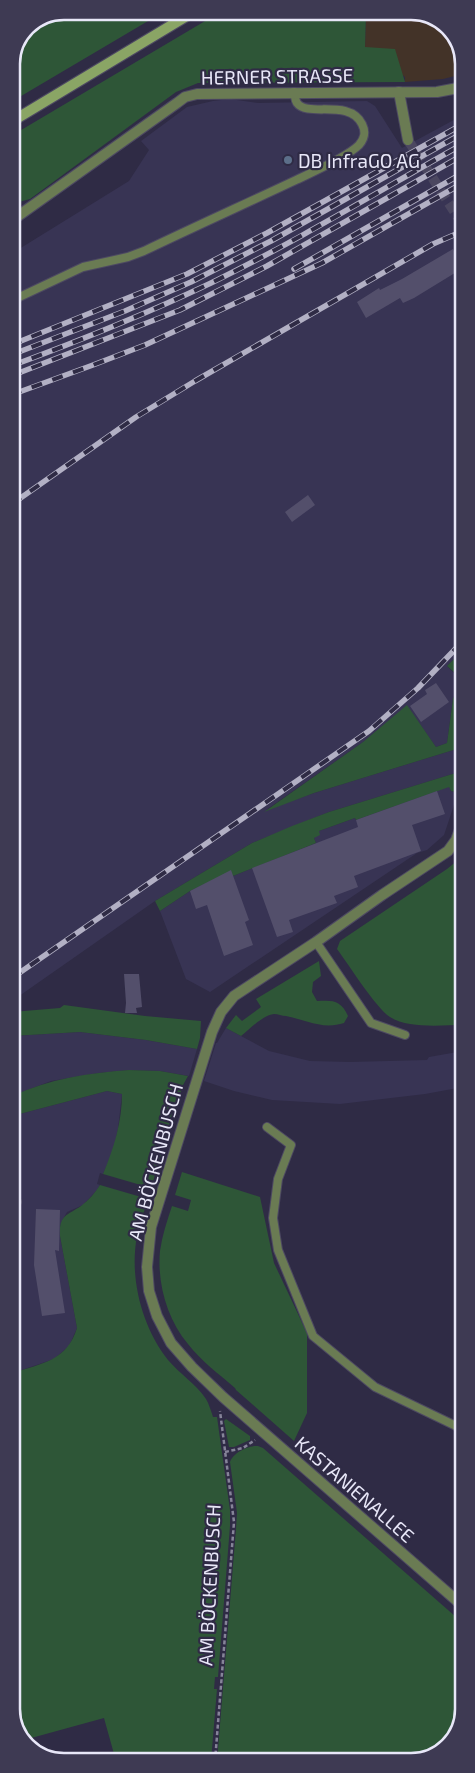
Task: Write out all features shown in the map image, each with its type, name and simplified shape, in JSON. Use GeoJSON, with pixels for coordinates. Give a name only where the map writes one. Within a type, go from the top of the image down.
{"type":"FeatureCollection","features":[{"type":"Feature","properties":{"kind":"main road"},"geometry":{"type":"LineString","coordinates":[[20,117],[180,20]]}},
{"type":"Feature","properties":{"kind":"street","name":"HERNER STRASSE"},"geometry":{"type":"LineString","coordinates":[[20,215],[185,97],[211,93],[438,92],[455,89]]}},
{"type":"Feature","properties":{"kind":"street"},"geometry":{"type":"LineString","coordinates":[[399,92],[408,140]]}},
{"type":"Feature","properties":{"kind":"street","name":"AM BÖCKENBUSCH"},"geometry":{"type":"LineString","coordinates":[[223,1397],[192,1368],[171,1343],[157,1316],[149,1291],[148,1267],[151,1228],[212,1032],[221,1012],[234,996],[448,851],[455,841]]}},
{"type":"Feature","properties":{"kind":"street","name":"KASTANIENALLEE"},"geometry":{"type":"LineString","coordinates":[[223,1397],[455,1599]]}},
{"type":"Feature","properties":{"kind":"lane"},"geometry":{"type":"LineString","coordinates":[[20,297],[83,267],[128,257],[144,251],[326,165],[358,146],[364,138],[365,131],[358,117],[349,112],[336,109],[312,109],[300,106],[296,102],[294,92]]}},
{"type":"Feature","properties":{"kind":"lane"},"geometry":{"type":"LineString","coordinates":[[316,942],[371,1023],[404,1035]]}},
{"type":"Feature","properties":{"kind":"lane"},"geometry":{"type":"LineString","coordinates":[[267,1126],[291,1145],[278,1179],[274,1218],[278,1250],[313,1336],[375,1387],[455,1426]]}},
{"type":"Feature","properties":{"kind":"path","name":"AM BÖCKENBUSCH"},"geometry":{"type":"LineString","coordinates":[[216,1753],[234,1522],[220,1413],[223,1397]]}},
{"type":"Feature","properties":{"kind":"path"},"geometry":{"type":"LineString","coordinates":[[225,1452],[243,1448],[257,1439],[263,1432]]}},
{"type":"Feature","properties":{"kind":"shaded area"},"geometry":{"type":"Polygon","coordinates":[[[366,20],[414,20],[428,23],[440,31],[449,42],[454,55],[455,76],[443,79],[405,82],[405,77],[365,47],[366,20]]]}},
{"type":"Feature","properties":{"kind":"shaded area"},"geometry":{"type":"Polygon","coordinates":[[[230,99],[258,103],[367,101],[375,106],[402,148],[455,119],[455,658],[447,666],[455,674],[455,694],[447,743],[436,747],[407,706],[363,742],[266,810],[314,793],[455,750],[455,773],[329,812],[252,843],[155,901],[20,995],[20,248],[129,181],[149,150],[141,141],[187,107],[230,99]]]}},
{"type":"Feature","properties":{"kind":"shaded area"},"geometry":{"type":"Polygon","coordinates":[[[449,786],[451,791],[455,792],[455,802],[444,835],[427,850],[417,853],[210,992],[186,979],[160,911],[190,891],[211,881],[233,876],[316,843],[314,838],[319,831],[355,818],[356,820],[449,786]]]}},
{"type":"Feature","properties":{"kind":"shaded area"},"geometry":{"type":"Polygon","coordinates":[[[226,1028],[269,1051],[310,1061],[427,1060],[429,1057],[455,1052],[455,1088],[340,1104],[272,1100],[234,1091],[204,1081],[217,1043],[226,1028]]]}},
{"type":"Feature","properties":{"kind":"shaded area"},"geometry":{"type":"Polygon","coordinates":[[[80,1032],[146,1040],[197,1049],[189,1076],[160,1071],[129,1070],[99,1073],[51,1081],[20,1093],[20,1036],[80,1032]]]}},
{"type":"Feature","properties":{"kind":"shaded area"},"geometry":{"type":"Polygon","coordinates":[[[107,1091],[122,1094],[113,1152],[103,1174],[100,1173],[97,1184],[100,1185],[83,1205],[67,1212],[60,1227],[77,1328],[69,1346],[54,1359],[20,1371],[20,1114],[107,1091]]]}},
{"type":"Feature","properties":{"kind":"green space"},"geometry":{"type":"Polygon","coordinates":[[[64,20],[150,20],[20,97],[20,64],[23,47],[27,39],[39,27],[47,23],[64,20]]]}},
{"type":"Feature","properties":{"kind":"green space"},"geometry":{"type":"Polygon","coordinates":[[[207,20],[366,20],[365,47],[395,49],[405,82],[198,83],[176,92],[30,199],[20,202],[20,131],[207,20]]]}},
{"type":"Feature","properties":{"kind":"green space"},"geometry":{"type":"Polygon","coordinates":[[[455,658],[455,673],[447,666],[455,658]]]}},
{"type":"Feature","properties":{"kind":"green space"},"geometry":{"type":"Polygon","coordinates":[[[455,694],[455,750],[314,793],[264,812],[363,742],[407,705],[436,747],[447,743],[455,694]]]}},
{"type":"Feature","properties":{"kind":"green space"},"geometry":{"type":"Polygon","coordinates":[[[455,773],[455,792],[451,791],[449,787],[319,831],[320,835],[314,838],[316,843],[233,876],[211,881],[190,891],[160,911],[155,901],[252,843],[329,812],[455,773]]]}},
{"type":"Feature","properties":{"kind":"green space"},"geometry":{"type":"Polygon","coordinates":[[[455,862],[455,1025],[426,1026],[398,1021],[390,1017],[377,1005],[337,949],[340,941],[455,862]]]}},
{"type":"Feature","properties":{"kind":"green space"},"geometry":{"type":"Polygon","coordinates":[[[319,961],[321,976],[313,982],[312,992],[317,1001],[332,1001],[339,1004],[348,1016],[344,1023],[322,1025],[274,1014],[261,1020],[241,1036],[226,1028],[236,1015],[242,1021],[261,1007],[256,999],[319,961]]]}},
{"type":"Feature","properties":{"kind":"green space"},"geometry":{"type":"Polygon","coordinates":[[[64,1005],[145,1016],[201,1021],[200,1038],[197,1049],[146,1040],[80,1032],[20,1036],[20,1011],[60,1008],[64,1005]]]}},
{"type":"Feature","properties":{"kind":"green space"},"geometry":{"type":"Polygon","coordinates":[[[129,1070],[160,1071],[188,1076],[183,1085],[151,1188],[103,1174],[117,1134],[122,1094],[107,1091],[20,1114],[20,1093],[54,1081],[129,1070]]]}},
{"type":"Feature","properties":{"kind":"green space"},"geometry":{"type":"Polygon","coordinates":[[[182,1172],[260,1197],[274,1263],[307,1333],[307,1413],[294,1441],[199,1356],[181,1334],[169,1312],[160,1276],[160,1251],[172,1206],[188,1211],[191,1200],[175,1195],[182,1172]]]}},
{"type":"Feature","properties":{"kind":"green space"},"geometry":{"type":"Polygon","coordinates":[[[100,1185],[148,1199],[137,1236],[135,1252],[136,1285],[145,1317],[151,1333],[168,1360],[202,1394],[208,1403],[213,1417],[217,1417],[230,1510],[230,1526],[218,1677],[215,1677],[214,1689],[217,1689],[212,1753],[114,1753],[104,1718],[31,1738],[22,1723],[20,1710],[20,1371],[52,1359],[67,1348],[73,1339],[77,1328],[60,1229],[64,1217],[81,1206],[94,1194],[100,1185]]]}},
{"type":"Feature","properties":{"kind":"green space"},"geometry":{"type":"Polygon","coordinates":[[[226,1419],[250,1436],[250,1440],[234,1447],[229,1447],[224,1421],[226,1419]]]}},
{"type":"Feature","properties":{"kind":"green space"},"geometry":{"type":"Polygon","coordinates":[[[258,1446],[263,1448],[455,1616],[455,1715],[451,1729],[436,1746],[428,1750],[412,1753],[218,1753],[237,1513],[230,1462],[241,1450],[258,1446]]]}},
{"type":"Feature","properties":{"kind":"building"},"geometry":{"type":"Polygon","coordinates":[[[453,249],[455,253],[455,273],[414,298],[403,303],[400,298],[366,318],[357,302],[379,288],[380,290],[453,249]]]}},
{"type":"Feature","properties":{"kind":"building"},"geometry":{"type":"Polygon","coordinates":[[[308,495],[315,505],[292,522],[285,512],[308,495]]]}},
{"type":"Feature","properties":{"kind":"building"},"geometry":{"type":"Polygon","coordinates":[[[436,683],[449,702],[421,722],[410,706],[427,694],[425,690],[436,683]]]}},
{"type":"Feature","properties":{"kind":"building"},"geometry":{"type":"Polygon","coordinates":[[[437,791],[445,814],[412,825],[421,851],[354,876],[358,887],[334,896],[337,903],[289,920],[293,932],[277,937],[252,868],[358,827],[356,820],[437,791]]]}},
{"type":"Feature","properties":{"kind":"building"},"geometry":{"type":"Polygon","coordinates":[[[231,870],[249,920],[245,922],[253,945],[224,956],[207,905],[196,909],[190,891],[231,870]]]}},
{"type":"Feature","properties":{"kind":"building"},"geometry":{"type":"Polygon","coordinates":[[[124,974],[139,974],[142,1007],[136,1008],[137,1013],[125,1013],[124,974]]]}},
{"type":"Feature","properties":{"kind":"building"},"geometry":{"type":"Polygon","coordinates":[[[36,1209],[60,1210],[59,1251],[55,1250],[65,1313],[42,1316],[34,1265],[36,1209]]]}},
{"type":"Feature","properties":{"kind":"tunnel"},"geometry":{"type":"LineString","coordinates":[[408,140],[455,213]]}},
{"type":"Feature","properties":{"kind":"railway"},"geometry":{"type":"LineString","coordinates":[[20,341],[187,274],[267,233],[455,128]]}},
{"type":"Feature","properties":{"kind":"railway"},"geometry":{"type":"LineString","coordinates":[[20,352],[125,311],[191,282],[271,241],[455,138]]}},
{"type":"Feature","properties":{"kind":"railway"},"geometry":{"type":"LineString","coordinates":[[20,363],[112,327],[211,283],[306,233],[455,149]]}},
{"type":"Feature","properties":{"kind":"railway"},"geometry":{"type":"LineString","coordinates":[[20,372],[180,310],[267,266],[455,160]]}},
{"type":"Feature","properties":{"kind":"railway"},"geometry":{"type":"LineString","coordinates":[[294,269],[455,178]]}},
{"type":"Feature","properties":{"kind":"railway"},"geometry":{"type":"LineString","coordinates":[[20,392],[145,345],[322,263],[455,188]]}},
{"type":"Feature","properties":{"kind":"railway"},"geometry":{"type":"LineString","coordinates":[[20,498],[136,417],[195,381],[433,244],[455,234]]}},
{"type":"Feature","properties":{"kind":"railway"},"geometry":{"type":"LineString","coordinates":[[20,972],[369,731],[418,688],[455,649]]}},
{"type":"Feature","properties":{"kind":"place","name":"DB InfraGO AG"},"geometry":{"type":"Point","coordinates":[288,160]}}]}
